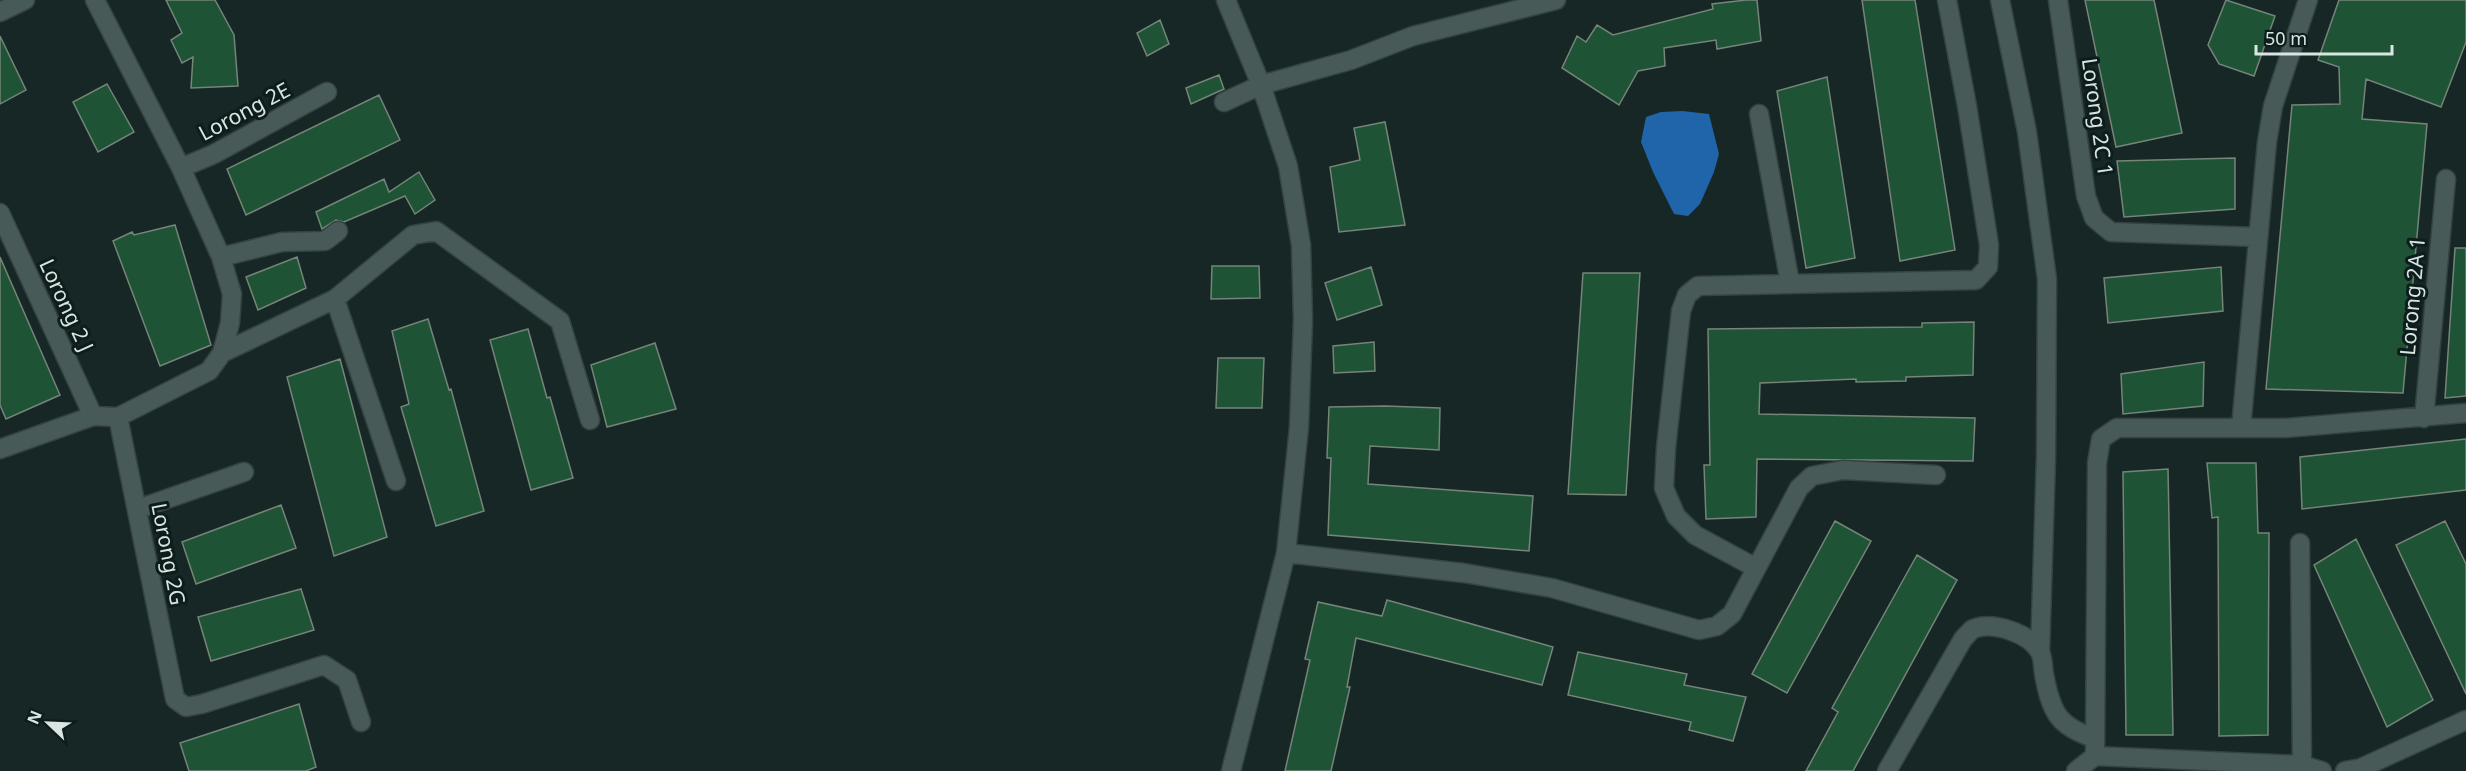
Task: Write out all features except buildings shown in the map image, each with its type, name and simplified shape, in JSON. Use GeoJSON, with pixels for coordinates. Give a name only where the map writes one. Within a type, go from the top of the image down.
{"type":"FeatureCollection","features":[{"type":"Feature","properties":{"kind":"street"},"geometry":{"type":"LineString","coordinates":[[0,12],[25,0]]}},
{"type":"Feature","properties":{"kind":"street"},"geometry":{"type":"LineString","coordinates":[[0,449],[93,416],[118,417],[209,371],[222,353],[230,323],[232,294],[221,257],[181,168],[95,0]]}},
{"type":"Feature","properties":{"kind":"street"},"geometry":{"type":"LineString","coordinates":[[1226,0],[1261,85],[1288,166],[1301,245],[1303,320],[1299,427],[1286,553],[1231,771]]}},
{"type":"Feature","properties":{"kind":"street"},"geometry":{"type":"LineString","coordinates":[[1224,102],[1261,85],[1351,60],[1424,33],[1556,0]]}},
{"type":"Feature","properties":{"kind":"street"},"geometry":{"type":"LineString","coordinates":[[1756,568],[1695,536],[1676,516],[1664,488],[1666,448],[1681,311],[1687,295],[1698,286],[1976,280],[1988,267],[1987,234],[1967,106],[1947,0]]}},
{"type":"Feature","properties":{"kind":"street"},"geometry":{"type":"LineString","coordinates":[[2000,0],[2027,132],[2047,279],[2046,457],[2040,652],[2048,695],[2058,717],[2094,747],[2322,771]]}},
{"type":"Feature","properties":{"kind":"street","name":"Lorong 2C 1"},"geometry":{"type":"LineString","coordinates":[[2058,0],[2086,196],[2094,218],[2111,232],[2258,237]]}},
{"type":"Feature","properties":{"kind":"street"},"geometry":{"type":"LineString","coordinates":[[2241,428],[2258,237],[2273,106],[2308,0]]}},
{"type":"Feature","properties":{"kind":"street","name":"Lorong 2E"},"geometry":{"type":"LineString","coordinates":[[181,168],[214,154],[327,92]]}},
{"type":"Feature","properties":{"kind":"street"},"geometry":{"type":"LineString","coordinates":[[1759,114],[1790,284]]}},
{"type":"Feature","properties":{"kind":"street","name":"Lorong 2A 1"},"geometry":{"type":"LineString","coordinates":[[2424,418],[2446,179]]}},
{"type":"Feature","properties":{"kind":"street","name":"Lorong 2 J"},"geometry":{"type":"LineString","coordinates":[[0,213],[93,416]]}},
{"type":"Feature","properties":{"kind":"street"},"geometry":{"type":"LineString","coordinates":[[221,257],[282,242],[325,241],[338,231]]}},
{"type":"Feature","properties":{"kind":"street"},"geometry":{"type":"LineString","coordinates":[[222,353],[335,299],[414,235],[435,231],[560,321],[590,420]]}},
{"type":"Feature","properties":{"kind":"street"},"geometry":{"type":"LineString","coordinates":[[335,299],[396,481]]}},
{"type":"Feature","properties":{"kind":"street"},"geometry":{"type":"LineString","coordinates":[[2076,771],[2094,747],[2097,463],[2101,439],[2117,428],[2286,428],[2466,413]]}},
{"type":"Feature","properties":{"kind":"street","name":"Lorong 2G"},"geometry":{"type":"LineString","coordinates":[[118,417],[175,699],[186,707],[202,704],[324,665],[347,680],[361,722]]}},
{"type":"Feature","properties":{"kind":"street"},"geometry":{"type":"LineString","coordinates":[[1286,553],[1454,572],[1552,588],[1699,630],[1717,626],[1732,614],[1799,488],[1812,476],[1843,470],[1936,476]]}},
{"type":"Feature","properties":{"kind":"street"},"geometry":{"type":"LineString","coordinates":[[138,509],[244,472]]}},
{"type":"Feature","properties":{"kind":"street"},"geometry":{"type":"LineString","coordinates":[[2300,543],[2302,768]]}},
{"type":"Feature","properties":{"kind":"street"},"geometry":{"type":"LineString","coordinates":[[1887,771],[1963,639],[1974,629],[1997,627],[2019,632],[2040,652]]}},
{"type":"Feature","properties":{"kind":"street"},"geometry":{"type":"LineString","coordinates":[[2345,771],[2361,768],[2466,720]]}},
{"type":"Feature","properties":{"kind":"water"},"geometry":{"type":"Polygon","coordinates":[[[1682,111],[1709,114],[1719,154],[1700,204],[1688,216],[1674,214],[1641,142],[1646,117],[1661,112],[1682,111]]]}}]}
